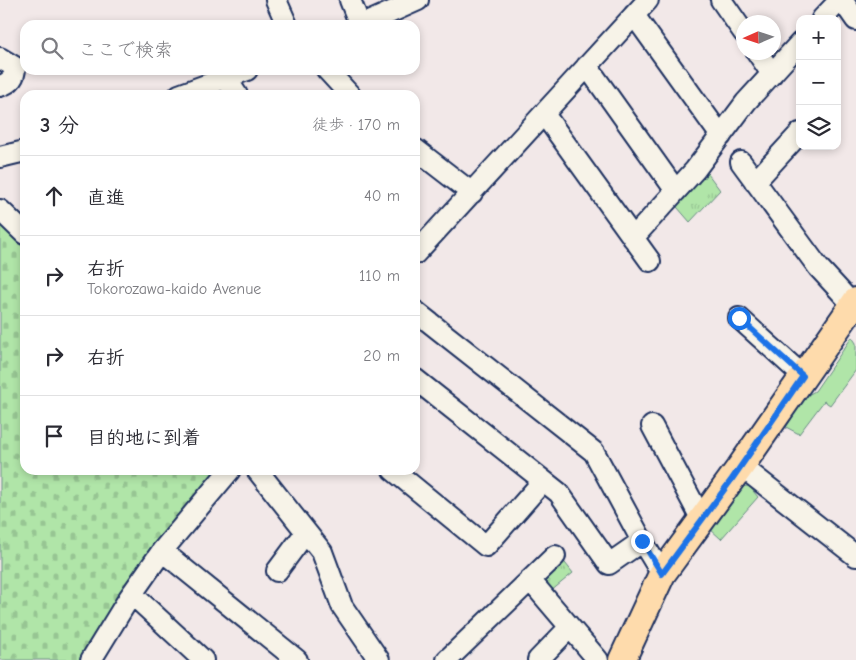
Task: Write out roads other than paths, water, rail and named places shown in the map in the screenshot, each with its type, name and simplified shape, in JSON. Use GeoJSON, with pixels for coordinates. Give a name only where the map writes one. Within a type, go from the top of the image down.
{"type":"FeatureCollection","features":[{"type":"Feature","properties":{"kind":"main road"},"geometry":{"type":"LineString","coordinates":[[622,660],[662,574],[741,466],[855,303]]}},
{"type":"Feature","properties":{"kind":"street"},"geometry":{"type":"LineString","coordinates":[[276,0],[285,20]]}},
{"type":"Feature","properties":{"kind":"street"},"geometry":{"type":"LineString","coordinates":[[350,0],[359,20]]}},
{"type":"Feature","properties":{"kind":"street"},"geometry":{"type":"LineString","coordinates":[[372,20],[418,0]]}},
{"type":"Feature","properties":{"kind":"street"},"geometry":{"type":"LineString","coordinates":[[420,241],[472,193],[648,0]]}},
{"type":"Feature","properties":{"kind":"street"},"geometry":{"type":"LineString","coordinates":[[721,0],[736,22]]}},
{"type":"Feature","properties":{"kind":"street"},"geometry":{"type":"LineString","coordinates":[[826,15],[841,0],[856,20]]}},
{"type":"Feature","properties":{"kind":"street"},"geometry":{"type":"LineString","coordinates":[[634,15],[721,136]]}},
{"type":"Feature","properties":{"kind":"street"},"geometry":{"type":"LineString","coordinates":[[633,238],[695,170],[746,102],[796,47]]}},
{"type":"Feature","properties":{"kind":"street"},"geometry":{"type":"LineString","coordinates":[[0,58],[15,67],[15,75],[12,79],[0,86]]}},
{"type":"Feature","properties":{"kind":"street"},"geometry":{"type":"LineString","coordinates":[[763,60],[772,74]]}},
{"type":"Feature","properties":{"kind":"street"},"geometry":{"type":"LineString","coordinates":[[587,66],[676,191]]}},
{"type":"Feature","properties":{"kind":"street"},"geometry":{"type":"LineString","coordinates":[[212,90],[232,87],[243,75]]}},
{"type":"Feature","properties":{"kind":"street"},"geometry":{"type":"LineString","coordinates":[[332,75],[345,90]]}},
{"type":"Feature","properties":{"kind":"street"},"geometry":{"type":"LineString","coordinates":[[544,114],[650,261]]}},
{"type":"Feature","properties":{"kind":"street"},"geometry":{"type":"LineString","coordinates":[[755,182],[796,146]]}},
{"type":"Feature","properties":{"kind":"street"},"geometry":{"type":"LineString","coordinates":[[0,158],[20,152]]}},
{"type":"Feature","properties":{"kind":"street"},"geometry":{"type":"LineString","coordinates":[[420,153],[472,193]]}},
{"type":"Feature","properties":{"kind":"street"},"geometry":{"type":"LineString","coordinates":[[741,162],[818,267],[855,303]]}},
{"type":"Feature","properties":{"kind":"street"},"geometry":{"type":"LineString","coordinates":[[0,210],[20,229]]}},
{"type":"Feature","properties":{"kind":"street"},"geometry":{"type":"LineString","coordinates":[[420,315],[594,452],[662,574]]}},
{"type":"Feature","properties":{"kind":"street"},"geometry":{"type":"LineString","coordinates":[[739,318],[803,376]]}},
{"type":"Feature","properties":{"kind":"street"},"geometry":{"type":"LineString","coordinates":[[420,383],[559,493],[609,564],[642,541]]}},
{"type":"Feature","properties":{"kind":"street"},"geometry":{"type":"LineString","coordinates":[[652,426],[702,520]]}},
{"type":"Feature","properties":{"kind":"street"},"geometry":{"type":"LineString","coordinates":[[741,466],[856,556]]}},
{"type":"Feature","properties":{"kind":"street"},"geometry":{"type":"LineString","coordinates":[[98,657],[132,594],[162,551],[226,475]]}},
{"type":"Feature","properties":{"kind":"street"},"geometry":{"type":"LineString","coordinates":[[261,475],[322,552],[342,606],[379,660]]}},
{"type":"Feature","properties":{"kind":"street"},"geometry":{"type":"LineString","coordinates":[[399,475],[486,546],[543,481]]}},
{"type":"Feature","properties":{"kind":"street"},"geometry":{"type":"LineString","coordinates":[[277,571],[306,532]]}},
{"type":"Feature","properties":{"kind":"street"},"geometry":{"type":"LineString","coordinates":[[162,551],[297,660]]}},
{"type":"Feature","properties":{"kind":"street"},"geometry":{"type":"LineString","coordinates":[[447,660],[555,556]]}},
{"type":"Feature","properties":{"kind":"street"},"geometry":{"type":"LineString","coordinates":[[530,580],[598,660]]}},
{"type":"Feature","properties":{"kind":"street"},"geometry":{"type":"LineString","coordinates":[[132,594],[203,660]]}},
{"type":"Feature","properties":{"kind":"street"},"geometry":{"type":"LineString","coordinates":[[538,660],[570,627]]}}]}
